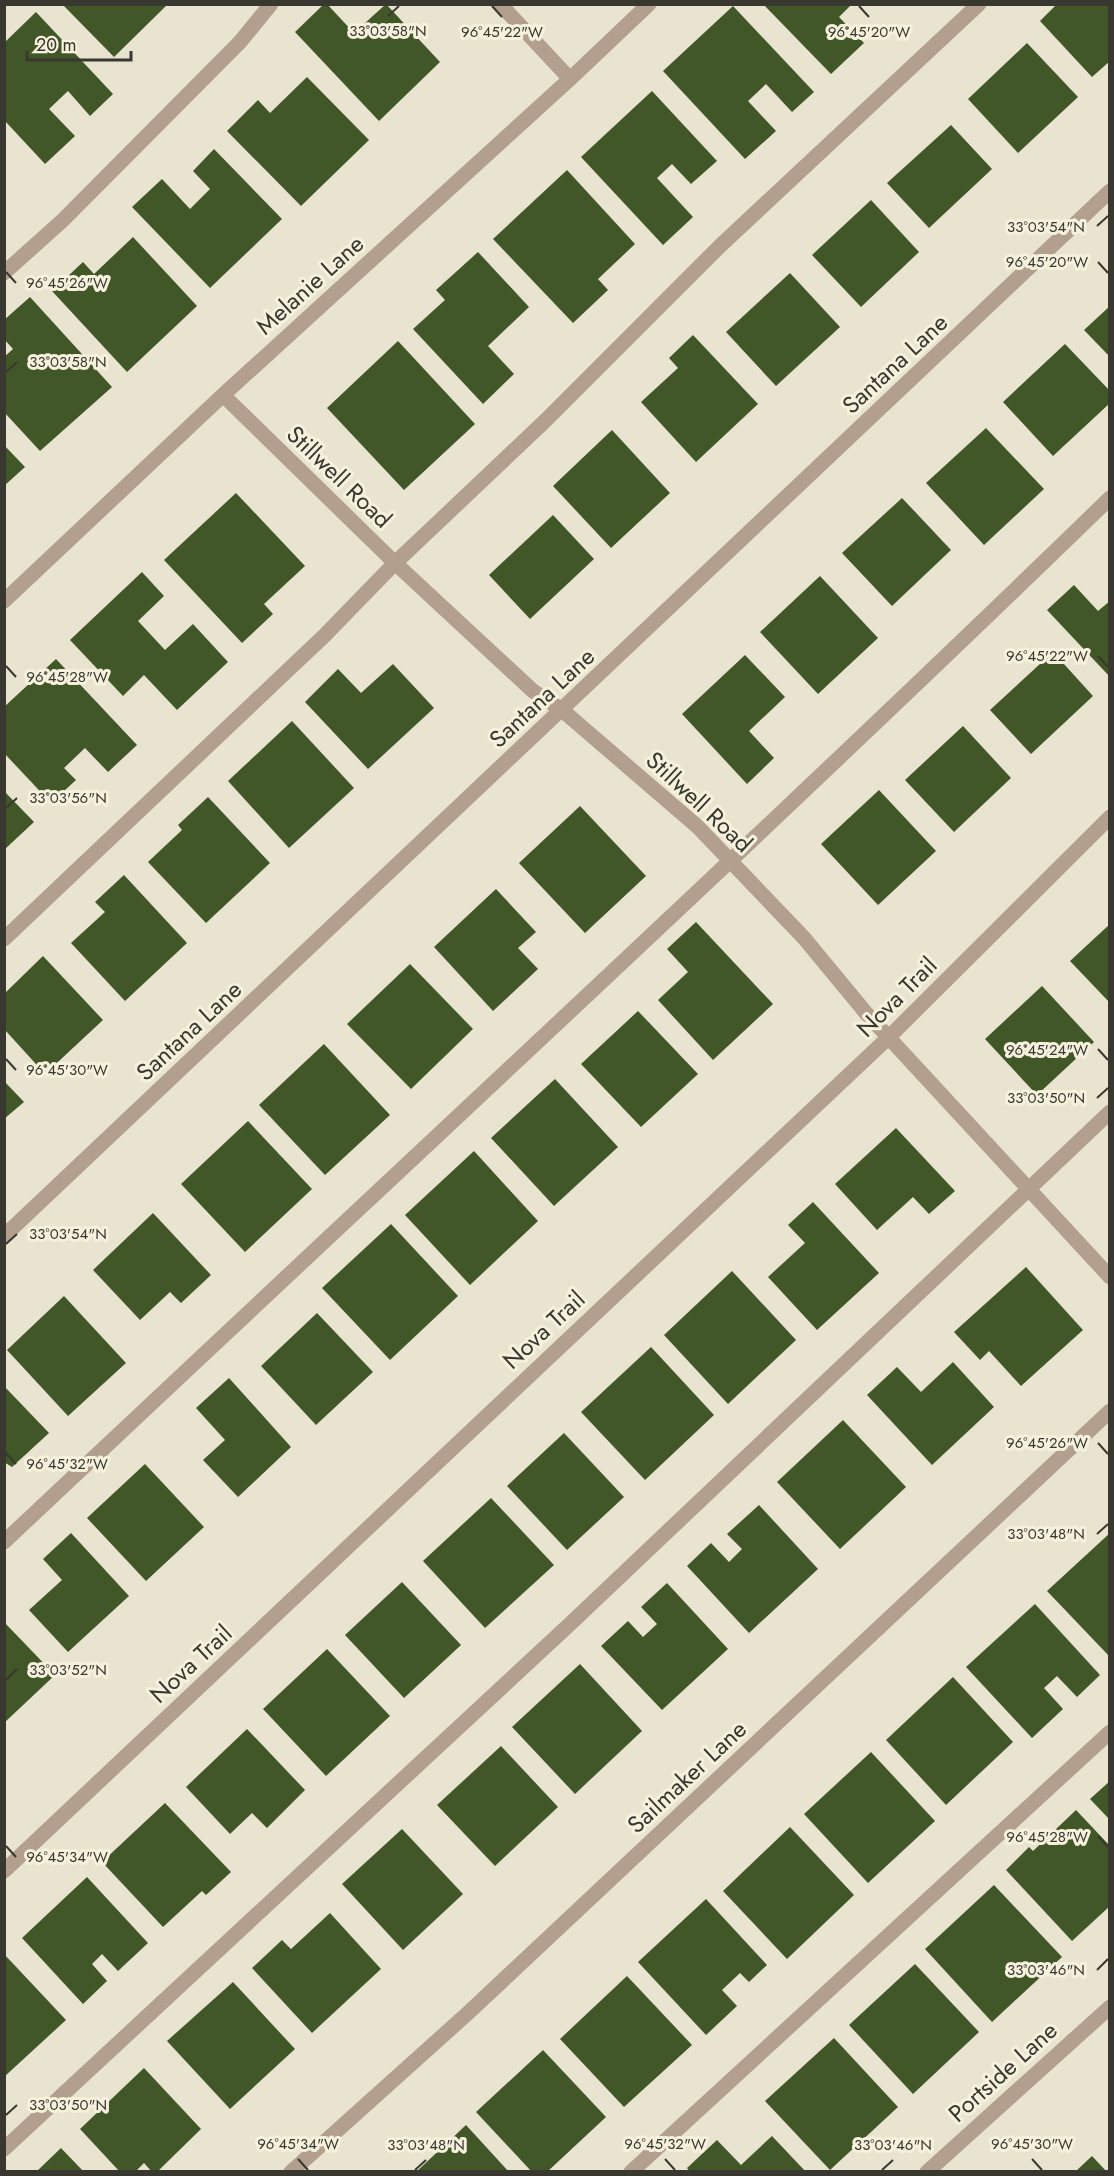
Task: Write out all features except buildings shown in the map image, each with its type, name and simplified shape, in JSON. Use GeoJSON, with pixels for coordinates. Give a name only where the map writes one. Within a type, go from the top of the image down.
{"type":"FeatureCollection","features":[{"type":"Feature","properties":{"kind":"street"},"geometry":{"type":"LineString","coordinates":[[4,273],[63,220],[232,50],[271,4]]}},
{"type":"Feature","properties":{"kind":"street"},"geometry":{"type":"LineString","coordinates":[[500,4],[570,79]]}},
{"type":"Feature","properties":{"kind":"street","name":"Melanie Lane"},"geometry":{"type":"LineString","coordinates":[[4,601],[223,395],[570,79],[649,4]]}},
{"type":"Feature","properties":{"kind":"street"},"geometry":{"type":"LineString","coordinates":[[4,939],[324,636],[395,563],[545,421],[720,246],[979,4]]}},
{"type":"Feature","properties":{"kind":"street","name":"Santana Lane"},"geometry":{"type":"LineString","coordinates":[[4,1236],[1110,191]]}},
{"type":"Feature","properties":{"kind":"street","name":"Stillwell Road"},"geometry":{"type":"LineString","coordinates":[[223,395],[395,563],[533,691],[562,710],[698,827],[804,938],[889,1037],[1110,1277]]}},
{"type":"Feature","properties":{"kind":"street"},"geometry":{"type":"LineString","coordinates":[[4,1542],[918,684],[1110,498]]}},
{"type":"Feature","properties":{"kind":"street","name":"Nova Trail"},"geometry":{"type":"LineString","coordinates":[[4,1871],[889,1037],[1110,817]]}},
{"type":"Feature","properties":{"kind":"street"},"geometry":{"type":"LineString","coordinates":[[4,2149],[570,1624],[1110,1112]]}},
{"type":"Feature","properties":{"kind":"street","name":"Sailmaker Lane"},"geometry":{"type":"LineString","coordinates":[[291,2172],[468,2013],[1110,1411]]}},
{"type":"Feature","properties":{"kind":"street"},"geometry":{"type":"LineString","coordinates":[[631,2172],[1110,1732]]}},
{"type":"Feature","properties":{"kind":"street","name":"Portside Lane"},"geometry":{"type":"LineString","coordinates":[[927,2172],[1110,2007]]}}]}
